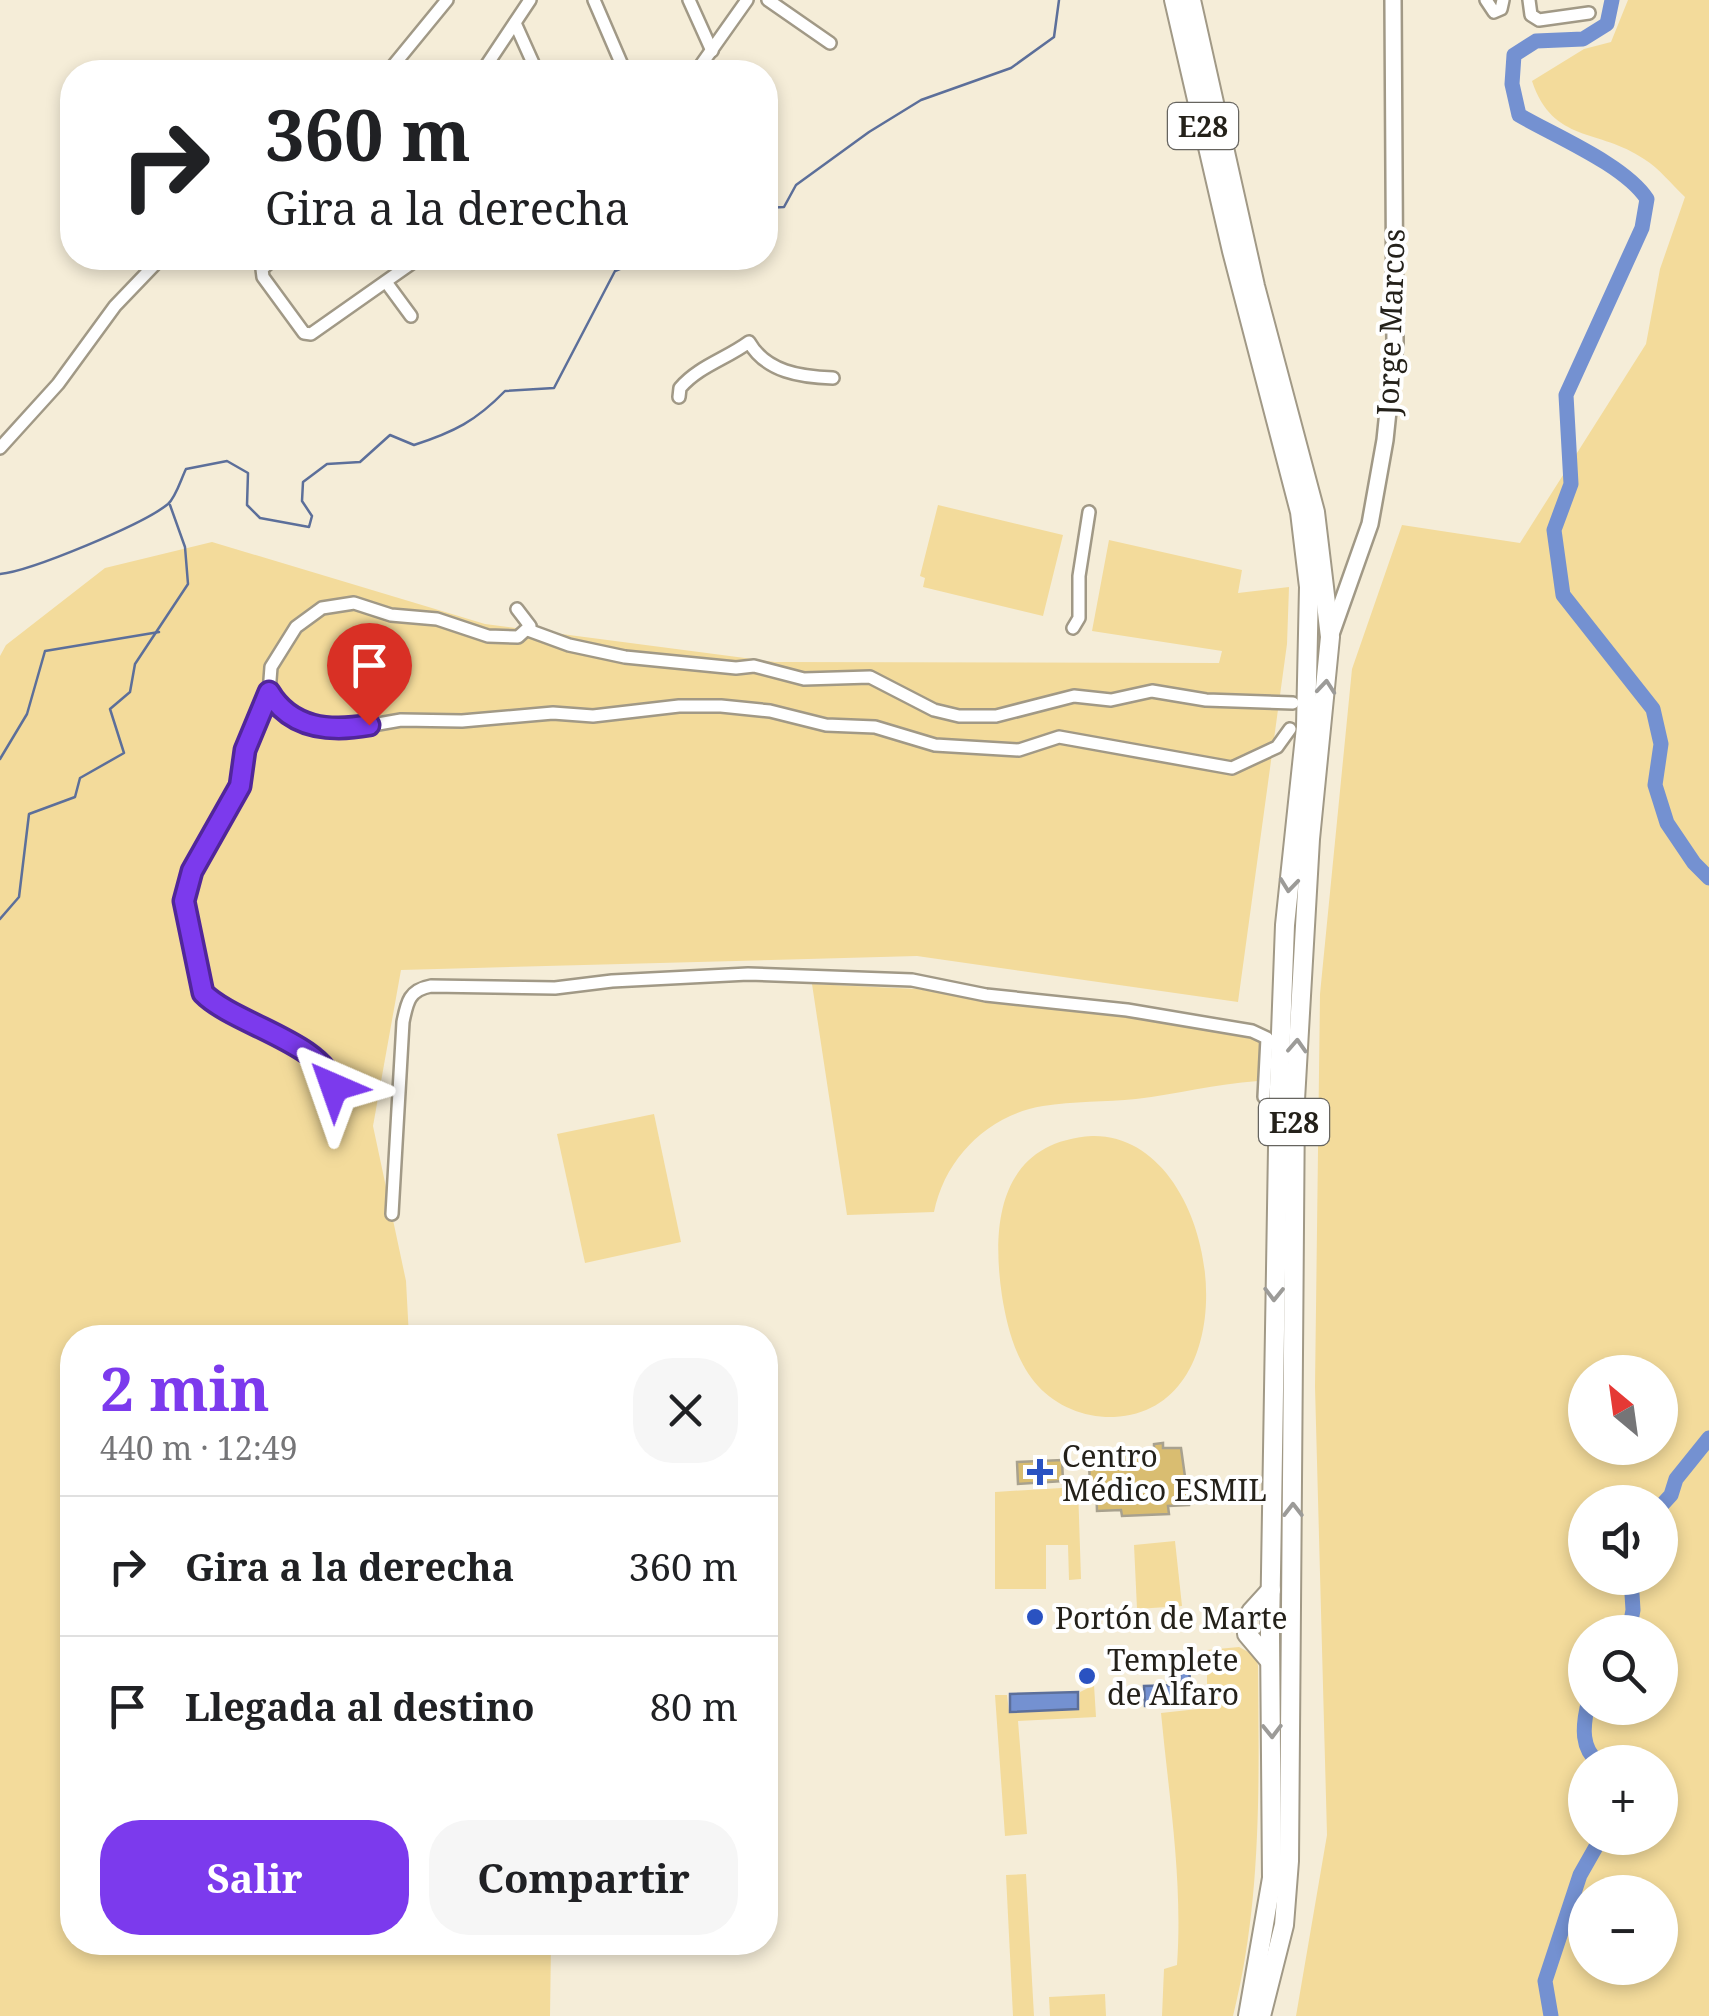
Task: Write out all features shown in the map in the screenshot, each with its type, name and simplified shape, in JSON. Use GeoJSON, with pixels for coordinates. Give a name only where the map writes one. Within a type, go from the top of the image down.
{"type":"FeatureCollection","features":[{"type":"Feature","properties":{"kind":"main road","name":"E28"},"geometry":{"type":"LineString","coordinates":[[1174,0],[1239,249],[1315,512],[1330,637],[1310,840],[1294,1100],[1289,1861],[1284,1926],[1260,2016]]}},
{"type":"Feature","properties":{"kind":"main road","name":"E28"},"geometry":{"type":"LineString","coordinates":[[1191,0],[1239,249],[1300,512],[1309,587],[1306,727],[1285,925],[1274,1254],[1272,1878],[1248,2016]]}},
{"type":"Feature","properties":{"kind":"main road","name":"Jorge Marcos"},"geometry":{"type":"LineString","coordinates":[[1330,637],[1370,524],[1389,402],[1394,344],[1393,0]]}},
{"type":"Feature","properties":{"kind":"main road"},"geometry":{"type":"LineString","coordinates":[[1251,1612],[1271,1589]]}},
{"type":"Feature","properties":{"kind":"main road"},"geometry":{"type":"LineString","coordinates":[[1246,1634],[1258,1643],[1271,1663]]}},
{"type":"Feature","properties":{"kind":"street"},"geometry":{"type":"LineString","coordinates":[[398,60],[446,0]]}},
{"type":"Feature","properties":{"kind":"street"},"geometry":{"type":"LineString","coordinates":[[490,60],[530,0]]}},
{"type":"Feature","properties":{"kind":"street"},"geometry":{"type":"LineString","coordinates":[[594,0],[620,60]]}},
{"type":"Feature","properties":{"kind":"street"},"geometry":{"type":"LineString","coordinates":[[690,0],[712,51]]}},
{"type":"Feature","properties":{"kind":"street"},"geometry":{"type":"LineString","coordinates":[[705,60],[747,0]]}},
{"type":"Feature","properties":{"kind":"street"},"geometry":{"type":"LineString","coordinates":[[768,0],[830,42]]}},
{"type":"Feature","properties":{"kind":"street"},"geometry":{"type":"LineString","coordinates":[[1486,0],[1494,12],[1501,9],[1503,0]]}},
{"type":"Feature","properties":{"kind":"street"},"geometry":{"type":"LineString","coordinates":[[1529,0],[1530,15],[1539,20],[1588,13]]}},
{"type":"Feature","properties":{"kind":"street"},"geometry":{"type":"LineString","coordinates":[[698,22],[714,28],[737,14]]}},
{"type":"Feature","properties":{"kind":"street"},"geometry":{"type":"LineString","coordinates":[[515,23],[532,60]]}},
{"type":"Feature","properties":{"kind":"street"},"geometry":{"type":"LineString","coordinates":[[0,448],[58,384],[115,306],[150,270]]}},
{"type":"Feature","properties":{"kind":"street"},"geometry":{"type":"LineString","coordinates":[[262,270],[263,277],[304,333],[319,331],[402,270]]}},
{"type":"Feature","properties":{"kind":"street"},"geometry":{"type":"LineString","coordinates":[[386,282],[411,316]]}},
{"type":"Feature","properties":{"kind":"street"},"geometry":{"type":"LineString","coordinates":[[678,397],[680,388],[700,368],[748,342],[755,353],[791,373],[833,378]]}},
{"type":"Feature","properties":{"kind":"street"},"geometry":{"type":"LineString","coordinates":[[1073,628],[1079,618],[1079,576],[1089,512]]}},
{"type":"Feature","properties":{"kind":"street"},"geometry":{"type":"LineString","coordinates":[[346,1092],[334,1087],[330,1076],[311,1058],[203,993],[184,911],[192,871],[240,786],[245,750],[269,692],[270,667],[285,640],[304,620],[335,605],[354,603],[391,615],[437,619],[488,636],[518,637],[528,630]]}},
{"type":"Feature","properties":{"kind":"street"},"geometry":{"type":"LineString","coordinates":[[517,609],[528,620],[528,630]]}},
{"type":"Feature","properties":{"kind":"street"},"geometry":{"type":"LineString","coordinates":[[528,630],[568,645],[624,657],[736,668],[754,666],[804,678],[870,677],[934,710],[959,716],[996,716],[1074,696],[1111,700],[1152,690],[1206,700],[1293,703]]}},
{"type":"Feature","properties":{"kind":"street"},"geometry":{"type":"LineString","coordinates":[[269,692],[286,714],[321,728],[344,730],[401,720],[462,721],[553,713],[592,716],[679,706],[721,706],[770,711],[826,725],[875,727],[935,745],[1019,750],[1058,737],[1232,768],[1277,746],[1290,729]]}},
{"type":"Feature","properties":{"kind":"street"},"geometry":{"type":"LineString","coordinates":[[392,1214],[403,1022],[407,1000],[414,992],[431,986],[556,988],[612,980],[748,974],[912,980],[986,996],[1127,1010],[1252,1031],[1267,1038],[1264,1097]]}},
{"type":"Feature","properties":{"kind":"shaded area"},"geometry":{"type":"Polygon","coordinates":[[[1628,0],[1709,0],[1709,2016],[1296,2016],[1327,1835],[1315,1387],[1320,994],[1352,669],[1402,525],[1520,543],[1646,344],[1660,269],[1685,197],[1644,159],[1565,125],[1541,101],[1532,81],[1584,49],[1611,42],[1628,0]]]}},
{"type":"Feature","properties":{"kind":"shaded area"},"geometry":{"type":"Polygon","coordinates":[[[938,505],[1063,535],[1043,616],[923,587],[925,578],[920,576],[938,505]]]}},
{"type":"Feature","properties":{"kind":"shaded area"},"geometry":{"type":"Polygon","coordinates":[[[1109,540],[1242,570],[1238,593],[1289,587],[1287,644],[1238,1002],[917,956],[401,970],[373,1126],[406,1281],[408,1325],[60,1325],[60,1955],[551,1955],[550,2016],[0,2016],[0,656],[6,645],[105,568],[212,542],[485,624],[775,662],[1219,663],[1222,651],[1092,631],[1109,540]]]}},
{"type":"Feature","properties":{"kind":"shaded area"},"geometry":{"type":"Polygon","coordinates":[[[812,984],[917,989],[1002,1003],[1120,1015],[1261,1039],[1258,1081],[1136,1099],[1054,1104],[1023,1111],[987,1129],[972,1142],[948,1174],[934,1212],[847,1215],[812,984]]]}},
{"type":"Feature","properties":{"kind":"shaded area"},"geometry":{"type":"Polygon","coordinates":[[[654,1114],[681,1242],[585,1263],[557,1134],[654,1114]]]}},
{"type":"Feature","properties":{"kind":"shaded area"},"geometry":{"type":"Polygon","coordinates":[[[1092,1136],[1136,1147],[1170,1178],[1193,1222],[1205,1273],[1204,1325],[1189,1370],[1159,1403],[1114,1417],[1083,1413],[1063,1405],[1030,1377],[1010,1332],[999,1268],[1001,1214],[1008,1190],[1020,1170],[1038,1153],[1061,1142],[1092,1136]]]}},
{"type":"Feature","properties":{"kind":"shaded area"},"geometry":{"type":"Polygon","coordinates":[[[1078,1487],[1081,1579],[1069,1580],[1068,1545],[1046,1545],[1046,1589],[995,1589],[995,1492],[1078,1487]]]}},
{"type":"Feature","properties":{"kind":"shaded area"},"geometry":{"type":"Polygon","coordinates":[[[1175,1541],[1182,1606],[1137,1609],[1134,1545],[1175,1541]]]}},
{"type":"Feature","properties":{"kind":"shaded area"},"geometry":{"type":"Polygon","coordinates":[[[1239,1647],[1256,1656],[1258,1666],[1259,1754],[1254,1886],[1242,1973],[1233,2016],[1162,2016],[1164,1969],[1177,1965],[1178,1902],[1161,1713],[1207,1708],[1207,1650],[1239,1647]]]}},
{"type":"Feature","properties":{"kind":"shaded area"},"geometry":{"type":"Polygon","coordinates":[[[1094,1685],[1096,1717],[1018,1721],[1027,1834],[1005,1836],[995,1695],[1007,1695],[1009,1712],[1079,1710],[1080,1692],[1094,1685]]]}},
{"type":"Feature","properties":{"kind":"shaded area"},"geometry":{"type":"Polygon","coordinates":[[[1026,1874],[1034,2016],[1013,2016],[1006,1875],[1026,1874]]]}},
{"type":"Feature","properties":{"kind":"shaded area"},"geometry":{"type":"Polygon","coordinates":[[[1105,1994],[1106,2016],[1050,2016],[1049,1997],[1105,1994]]]}},
{"type":"Feature","properties":{"kind":"water"},"geometry":{"type":"Polygon","coordinates":[[[1180,1665],[1189,1665],[1191,1704],[1145,1706],[1144,1686],[1180,1685],[1180,1665]]]}},
{"type":"Feature","properties":{"kind":"water"},"geometry":{"type":"Polygon","coordinates":[[[1078,1692],[1078,1709],[1010,1712],[1010,1694],[1078,1692]]]}},
{"type":"Feature","properties":{"kind":"building"},"geometry":{"type":"Polygon","coordinates":[[[1163,1443],[1163,1448],[1181,1448],[1189,1505],[1168,1506],[1169,1514],[1122,1516],[1121,1510],[1097,1511],[1096,1484],[1090,1484],[1089,1464],[1097,1464],[1096,1452],[1154,1449],[1154,1444],[1163,1443]]]}},
{"type":"Feature","properties":{"kind":"building","name":"Centro Médico ESMIL"},"geometry":{"type":"Polygon","coordinates":[[[1062,1460],[1063,1481],[1018,1484],[1017,1462],[1062,1460]]]}},
{"type":"Feature","properties":{"kind":"waterway"},"geometry":{"type":"LineString","coordinates":[[778,207],[784,207],[796,185],[869,132],[921,100],[1011,68],[1054,37],[1059,0]]}},
{"type":"Feature","properties":{"kind":"waterway"},"geometry":{"type":"LineString","coordinates":[[1612,0],[1607,24],[1583,39],[1536,41],[1514,55],[1512,84],[1519,115],[1623,174],[1647,199],[1642,228],[1566,395],[1571,484],[1554,530],[1563,595],[1653,709],[1661,744],[1655,785],[1667,823],[1709,878]]}},
{"type":"Feature","properties":{"kind":"waterway"},"geometry":{"type":"LineString","coordinates":[[0,574],[60,556],[136,523],[168,504],[186,469],[227,461],[248,473],[247,505],[260,518],[309,527],[312,516],[302,501],[303,482],[327,464],[360,462],[390,435],[414,445],[441,435],[474,418],[505,391],[554,388],[617,270]]}},
{"type":"Feature","properties":{"kind":"waterway"},"geometry":{"type":"LineString","coordinates":[[0,919],[19,897],[29,814],[75,797],[80,778],[124,753],[110,709],[130,692],[135,664],[188,584],[185,547],[170,505]]}},
{"type":"Feature","properties":{"kind":"waterway"},"geometry":{"type":"LineString","coordinates":[[0,759],[27,714],[45,651],[159,632]]}},
{"type":"Feature","properties":{"kind":"waterway"},"geometry":{"type":"LineString","coordinates":[[1674,1485],[1709,1438]]}},
{"type":"Feature","properties":{"kind":"waterway"},"geometry":{"type":"LineString","coordinates":[[1632,1595],[1632,1615]]}},
{"type":"Feature","properties":{"kind":"waterway"},"geometry":{"type":"LineString","coordinates":[[1585,1725],[1586,1745]]}},
{"type":"Feature","properties":{"kind":"waterway"},"geometry":{"type":"LineString","coordinates":[[1551,2016],[1545,1981],[1580,1875],[1591,1855]]}},
{"type":"Feature","properties":{"kind":"place","name":"Centro Médico ESMIL"},"geometry":{"type":"Point","coordinates":[1040,1472]}},
{"type":"Feature","properties":{"kind":"place","name":"Portón de Marte"},"geometry":{"type":"Point","coordinates":[1035,1617]}},
{"type":"Feature","properties":{"kind":"place","name":"Templete de Alfaro"},"geometry":{"type":"Point","coordinates":[1087,1676]}},
{"type":"Feature","properties":{"kind":"route"},"geometry":{"type":"LineString","coordinates":[[334,1087],[324,1068],[311,1058],[203,993],[184,901],[192,871],[240,786],[245,750],[269,692],[286,714],[305,723],[344,730],[369,725]]}}]}
